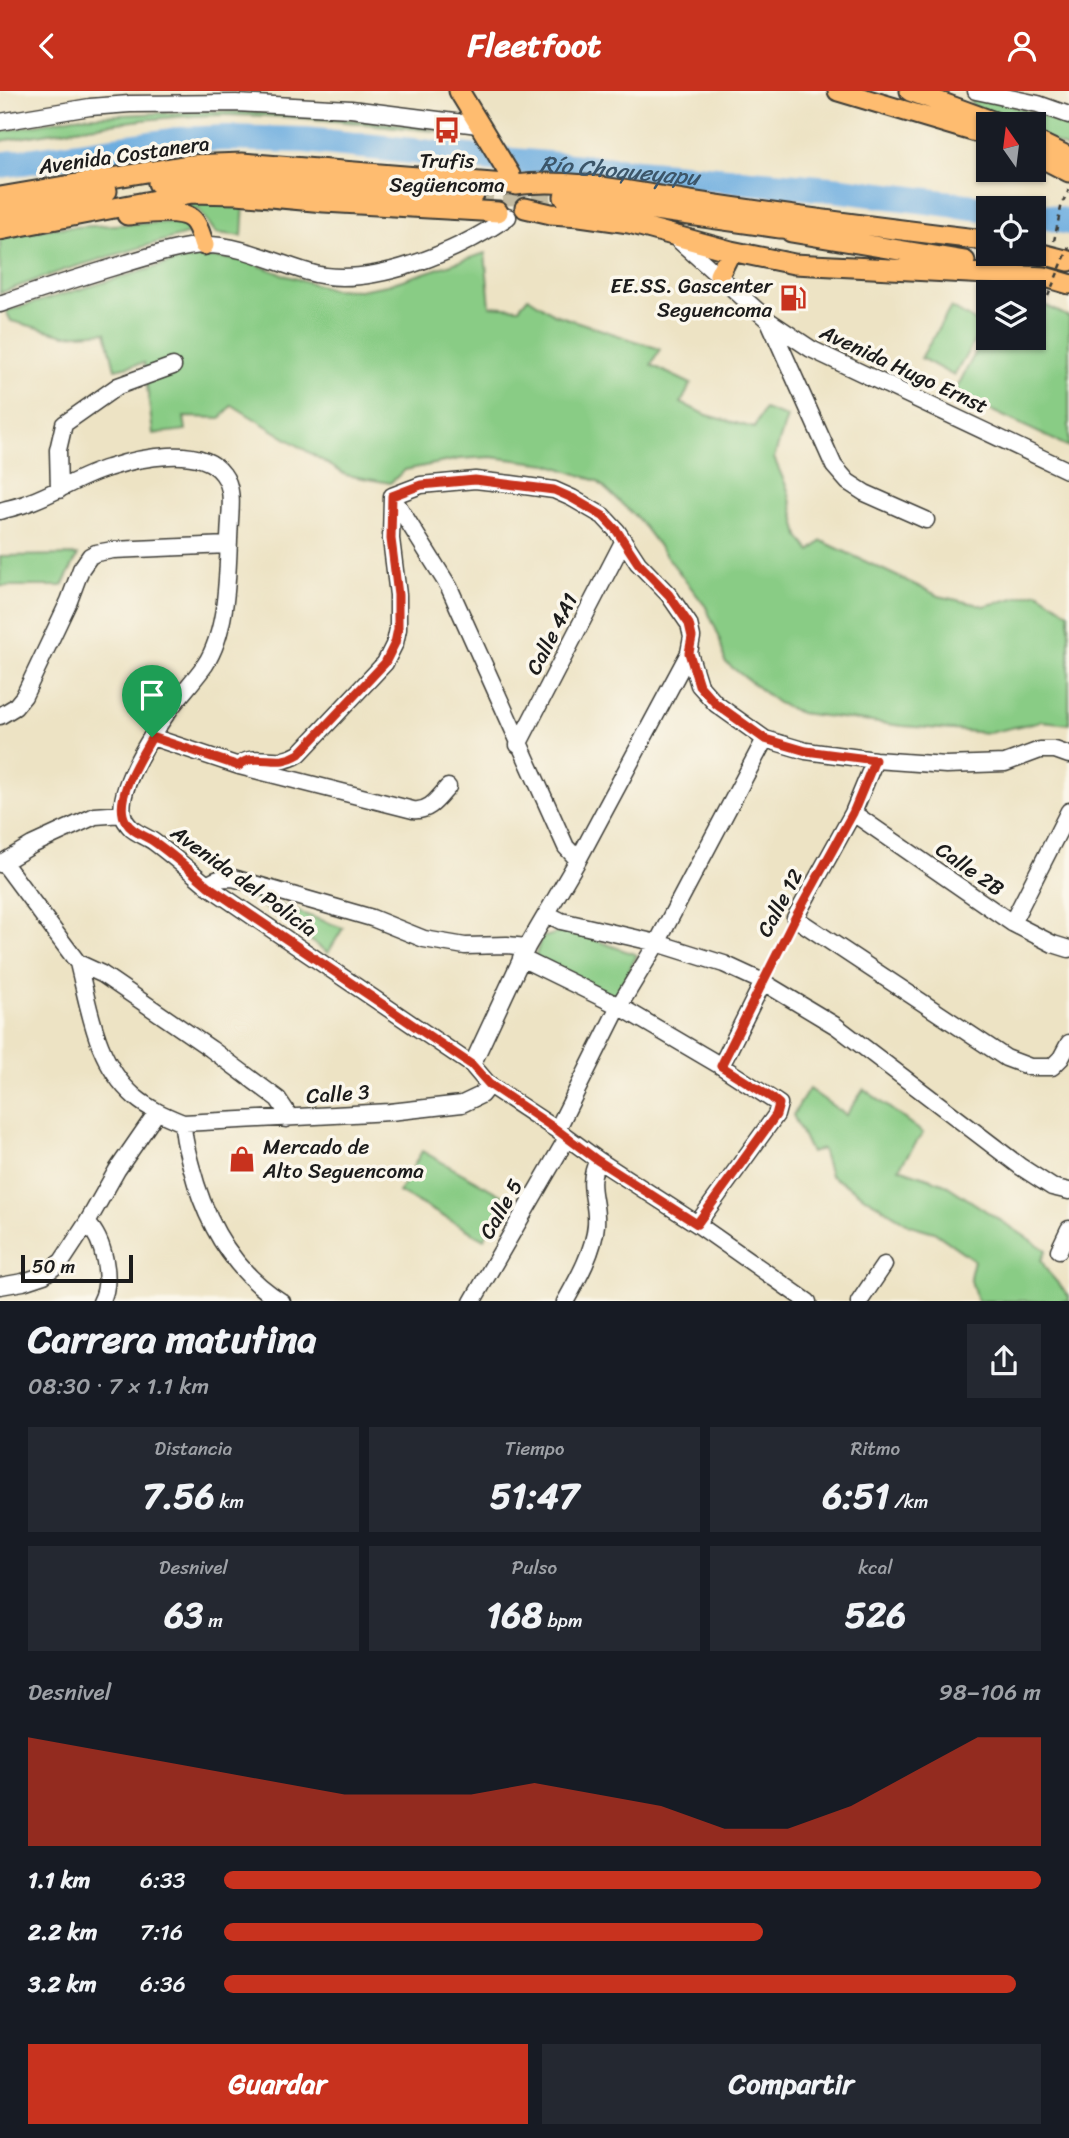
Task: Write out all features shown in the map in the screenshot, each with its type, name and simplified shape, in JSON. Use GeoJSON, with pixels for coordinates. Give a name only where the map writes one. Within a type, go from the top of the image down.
{"type":"FeatureCollection","features":[{"type":"Feature","properties":{"kind":"main road"},"geometry":{"type":"LineString","coordinates":[[459,91],[511,182],[522,188],[527,197],[510,213]]}},
{"type":"Feature","properties":{"kind":"main road"},"geometry":{"type":"LineString","coordinates":[[838,91],[976,132]]}},
{"type":"Feature","properties":{"kind":"main road"},"geometry":{"type":"LineString","coordinates":[[910,91],[976,115]]}},
{"type":"Feature","properties":{"kind":"main road"},"geometry":{"type":"LineString","coordinates":[[1046,146],[1069,157]]}},
{"type":"Feature","properties":{"kind":"main road"},"geometry":{"type":"LineString","coordinates":[[1046,160],[1069,172]]}},
{"type":"Feature","properties":{"kind":"main road","name":"Avenida Costanera"},"geometry":{"type":"LineString","coordinates":[[0,197],[188,165],[242,163],[428,179],[588,186],[823,221],[976,239]]}},
{"type":"Feature","properties":{"kind":"main road"},"geometry":{"type":"LineString","coordinates":[[0,213],[195,178],[474,195]]}},
{"type":"Feature","properties":{"kind":"main road"},"geometry":{"type":"LineString","coordinates":[[510,213],[495,207],[494,196],[500,187],[511,182]]}},
{"type":"Feature","properties":{"kind":"main road"},"geometry":{"type":"LineString","coordinates":[[0,230],[192,193],[237,194],[324,202],[580,216],[629,223],[731,251],[794,264],[1047,287],[1069,284]]}},
{"type":"Feature","properties":{"kind":"main road"},"geometry":{"type":"LineString","coordinates":[[564,197],[780,228],[802,228],[976,250]]}},
{"type":"Feature","properties":{"kind":"main road"},"geometry":{"type":"LineString","coordinates":[[0,206],[72,198]]}},
{"type":"Feature","properties":{"kind":"main road"},"geometry":{"type":"LineString","coordinates":[[60,219],[176,212],[192,219],[204,245]]}},
{"type":"Feature","properties":{"kind":"main road"},"geometry":{"type":"LineString","coordinates":[[780,228],[799,234],[1012,268],[1047,287]]}},
{"type":"Feature","properties":{"kind":"main road"},"geometry":{"type":"LineString","coordinates":[[719,275],[731,251]]}},
{"type":"Feature","properties":{"kind":"main road"},"geometry":{"type":"LineString","coordinates":[[1046,255],[1069,261]]}},
{"type":"Feature","properties":{"kind":"street"},"geometry":{"type":"LineString","coordinates":[[976,91],[1038,104],[1069,115]]}},
{"type":"Feature","properties":{"kind":"street"},"geometry":{"type":"LineString","coordinates":[[0,122],[90,107],[130,97],[351,109],[478,125]]}},
{"type":"Feature","properties":{"kind":"street"},"geometry":{"type":"LineString","coordinates":[[0,304],[47,287],[159,254],[204,245],[248,250],[310,273],[350,278],[378,274],[458,247],[487,232],[510,213]]}},
{"type":"Feature","properties":{"kind":"street","name":"Avenida Hugo Ernst"},"geometry":{"type":"LineString","coordinates":[[669,233],[769,321],[811,349],[1069,471]]}},
{"type":"Feature","properties":{"kind":"street"},"geometry":{"type":"LineString","coordinates":[[769,321],[834,466],[848,482],[865,493],[926,520]]}},
{"type":"Feature","properties":{"kind":"street"},"geometry":{"type":"LineString","coordinates":[[59,490],[58,450],[64,424],[118,386],[173,366]]}},
{"type":"Feature","properties":{"kind":"street"},"geometry":{"type":"LineString","coordinates":[[0,511],[28,503],[107,468],[168,456],[200,459],[217,467],[225,475],[229,485],[231,497],[225,594],[213,649],[206,663],[152,737],[134,769],[123,800],[123,814],[95,815],[2,863],[78,963],[97,1041],[113,1072],[135,1097],[157,1112],[183,1123],[183,1134],[198,1192],[216,1234],[238,1265],[278,1300]]}},
{"type":"Feature","properties":{"kind":"street"},"geometry":{"type":"LineString","coordinates":[[392,496],[421,485],[475,480],[554,490],[572,498],[603,516],[617,531],[638,563],[669,595],[689,624],[692,637],[689,653],[578,860],[524,952],[472,1065]]}},
{"type":"Feature","properties":{"kind":"street"},"geometry":{"type":"LineString","coordinates":[[392,496],[449,587],[566,847],[578,860]]}},
{"type":"Feature","properties":{"kind":"street"},"geometry":{"type":"LineString","coordinates":[[239,766],[249,760],[280,761],[299,754],[385,663],[395,643],[398,629],[398,595],[391,539],[392,496]]}},
{"type":"Feature","properties":{"kind":"street","name":"Calle 4A1"},"geometry":{"type":"LineString","coordinates":[[518,745],[623,542]]}},
{"type":"Feature","properties":{"kind":"street"},"geometry":{"type":"LineString","coordinates":[[0,716],[15,707],[24,696],[69,601],[81,569],[90,556],[113,550],[228,545]]}},
{"type":"Feature","properties":{"kind":"street"},"geometry":{"type":"LineString","coordinates":[[689,653],[699,685],[716,704],[765,739],[806,751],[946,765],[1005,763],[1040,750],[1055,750],[1069,755]]}},
{"type":"Feature","properties":{"kind":"street"},"geometry":{"type":"LineString","coordinates":[[152,737],[239,766],[421,811],[429,808],[448,787]]}},
{"type":"Feature","properties":{"kind":"street","name":"Calle 5"},"geometry":{"type":"LineString","coordinates":[[472,1301],[562,1134],[619,1006],[657,943],[765,739]]}},
{"type":"Feature","properties":{"kind":"street","name":"Calle 12"},"geometry":{"type":"LineString","coordinates":[[795,918],[853,813],[875,760]]}},
{"type":"Feature","properties":{"kind":"street"},"geometry":{"type":"LineString","coordinates":[[1012,923],[1069,811]]}},
{"type":"Feature","properties":{"kind":"street","name":"Calle 2B"},"geometry":{"type":"LineString","coordinates":[[853,813],[1012,923],[1069,949]]}},
{"type":"Feature","properties":{"kind":"street","name":"Avenida del Policía"},"geometry":{"type":"LineString","coordinates":[[123,814],[132,829],[178,860],[208,886],[472,1065],[489,1084],[597,1160],[697,1224],[808,1301]]}},
{"type":"Feature","properties":{"kind":"street"},"geometry":{"type":"LineString","coordinates":[[208,886],[213,880],[233,878],[372,918],[424,939],[465,946],[507,944],[619,1006],[772,1098],[779,1104],[776,1115],[697,1224]]}},
{"type":"Feature","properties":{"kind":"street"},"geometry":{"type":"LineString","coordinates":[[547,914],[561,921],[657,943],[724,964],[763,982],[836,1026],[1021,1167],[1052,1187],[1069,1191]]}},
{"type":"Feature","properties":{"kind":"street"},"geometry":{"type":"LineString","coordinates":[[795,918],[1006,1058],[1030,1067],[1052,1067],[1066,1054]]}},
{"type":"Feature","properties":{"kind":"street"},"geometry":{"type":"LineString","coordinates":[[78,963],[102,975],[222,1057],[278,1099],[286,1111],[286,1119]]}},
{"type":"Feature","properties":{"kind":"street"},"geometry":{"type":"LineString","coordinates":[[721,1066],[763,982]]}},
{"type":"Feature","properties":{"kind":"street","name":"Calle 3"},"geometry":{"type":"LineString","coordinates":[[183,1123],[390,1112],[462,1104],[481,1095],[489,1084]]}},
{"type":"Feature","properties":{"kind":"street"},"geometry":{"type":"LineString","coordinates":[[0,1286],[44,1275],[62,1261],[88,1223],[117,1170],[157,1112]]}},
{"type":"Feature","properties":{"kind":"street"},"geometry":{"type":"LineString","coordinates":[[565,1301],[591,1248],[597,1224],[591,1179],[597,1160]]}},
{"type":"Feature","properties":{"kind":"street"},"geometry":{"type":"LineString","coordinates":[[88,1223],[95,1230],[105,1257],[105,1295],[101,1301]]}},
{"type":"Feature","properties":{"kind":"street"},"geometry":{"type":"LineString","coordinates":[[1059,1250],[1069,1229]]}},
{"type":"Feature","properties":{"kind":"street"},"geometry":{"type":"LineString","coordinates":[[859,1301],[884,1265]]}},
{"type":"Feature","properties":{"kind":"path"},"geometry":{"type":"LineString","coordinates":[[1054,238],[1062,203],[1069,190]]}},
{"type":"Feature","properties":{"kind":"path"},"geometry":{"type":"LineString","coordinates":[[1047,287],[1069,247]]}},
{"type":"Feature","properties":{"kind":"path","name":"Calle 12"},"geometry":{"type":"LineString","coordinates":[[763,982],[795,918]]}},
{"type":"Feature","properties":{"kind":"green space"},"geometry":{"type":"Polygon","coordinates":[[[975,97],[1031,112],[987,112],[971,103],[975,97]]]}},
{"type":"Feature","properties":{"kind":"green space"},"geometry":{"type":"Polygon","coordinates":[[[213,111],[282,113],[411,125],[444,132],[306,119],[222,115],[138,121],[0,141],[0,132],[74,117],[213,111]]]}},
{"type":"Feature","properties":{"kind":"green space"},"geometry":{"type":"Polygon","coordinates":[[[1046,117],[1069,124],[1069,149],[1046,138],[1046,117]]]}},
{"type":"Feature","properties":{"kind":"green space"},"geometry":{"type":"Polygon","coordinates":[[[244,201],[242,236],[216,233],[199,210],[138,208],[189,202],[244,201]]]}},
{"type":"Feature","properties":{"kind":"green space"},"geometry":{"type":"Polygon","coordinates":[[[175,222],[186,225],[190,233],[64,270],[0,293],[0,237],[52,228],[175,222]]]}},
{"type":"Feature","properties":{"kind":"green space"},"geometry":{"type":"Polygon","coordinates":[[[485,253],[490,306],[519,308],[528,297],[554,314],[660,349],[651,365],[691,384],[681,403],[707,415],[754,428],[764,409],[787,417],[774,458],[788,490],[799,536],[810,551],[822,541],[939,596],[984,606],[1038,592],[1069,613],[1069,724],[1041,721],[989,733],[800,713],[778,703],[725,662],[719,636],[706,607],[637,518],[597,481],[548,464],[491,457],[459,459],[405,470],[390,483],[346,475],[232,405],[221,418],[184,417],[186,430],[153,434],[144,363],[115,369],[106,332],[65,335],[11,321],[6,311],[180,260],[206,257],[244,260],[332,289],[359,290],[387,285],[485,253]]]}},
{"type":"Feature","properties":{"kind":"green space"},"geometry":{"type":"Polygon","coordinates":[[[1046,306],[1069,317],[1069,447],[954,393],[977,350],[1046,350],[1046,306]]]}},
{"type":"Feature","properties":{"kind":"green space"},"geometry":{"type":"Polygon","coordinates":[[[951,307],[976,322],[976,338],[954,376],[921,358],[951,307]]]}},
{"type":"Feature","properties":{"kind":"green space"},"geometry":{"type":"Polygon","coordinates":[[[78,555],[62,586],[0,586],[0,556],[78,555]]]}},
{"type":"Feature","properties":{"kind":"green space"},"geometry":{"type":"Polygon","coordinates":[[[243,892],[343,928],[328,953],[243,892]]]}},
{"type":"Feature","properties":{"kind":"green space"},"geometry":{"type":"Polygon","coordinates":[[[567,930],[637,955],[614,1000],[535,958],[541,938],[567,930]]]}},
{"type":"Feature","properties":{"kind":"green space"},"geometry":{"type":"Polygon","coordinates":[[[809,1089],[846,1115],[864,1089],[923,1133],[899,1168],[943,1183],[1046,1250],[1041,1260],[1069,1296],[1069,1301],[977,1301],[970,1277],[974,1260],[934,1232],[910,1225],[830,1175],[822,1149],[811,1153],[793,1115],[809,1089]]]}},
{"type":"Feature","properties":{"kind":"green space"},"geometry":{"type":"Polygon","coordinates":[[[422,1151],[506,1198],[484,1239],[399,1192],[422,1151]]]}},
{"type":"Feature","properties":{"kind":"waterway","name":"Río Choqueyapu"},"geometry":{"type":"LineString","coordinates":[[0,165],[180,140],[305,140],[842,190],[976,207]]}},
{"type":"Feature","properties":{"kind":"waterway","name":"Río Choqueyapu"},"geometry":{"type":"LineString","coordinates":[[1046,217],[1069,222]]}},
{"type":"Feature","properties":{"kind":"tunnel"},"geometry":{"type":"LineString","coordinates":[[474,195],[564,197]]}},
{"type":"Feature","properties":{"kind":"place","name":"Trufis Següencoma"},"geometry":{"type":"Point","coordinates":[447,130]}},
{"type":"Feature","properties":{"kind":"place","name":"EE.SS. Gascenter Seguencoma"},"geometry":{"type":"Point","coordinates":[793,298]}},
{"type":"Feature","properties":{"kind":"place","name":"Mercado de Alto Seguencoma"},"geometry":{"type":"Point","coordinates":[242,1159]}},
{"type":"Feature","properties":{"kind":"route"},"geometry":{"type":"LineString","coordinates":[[475,480],[554,490],[603,516],[617,531],[638,563],[669,595],[689,624],[692,637],[689,653],[699,685],[716,704],[765,739],[806,751],[875,760],[853,813],[795,918],[721,1066],[779,1104],[776,1115],[697,1224],[597,1160],[489,1084],[472,1065],[208,886],[178,860],[132,829],[123,814],[123,800],[134,769],[152,737],[239,766],[249,760],[280,761],[299,754],[385,663],[395,643],[398,629],[398,595],[391,539],[392,496],[408,488],[475,480]]}}]}
